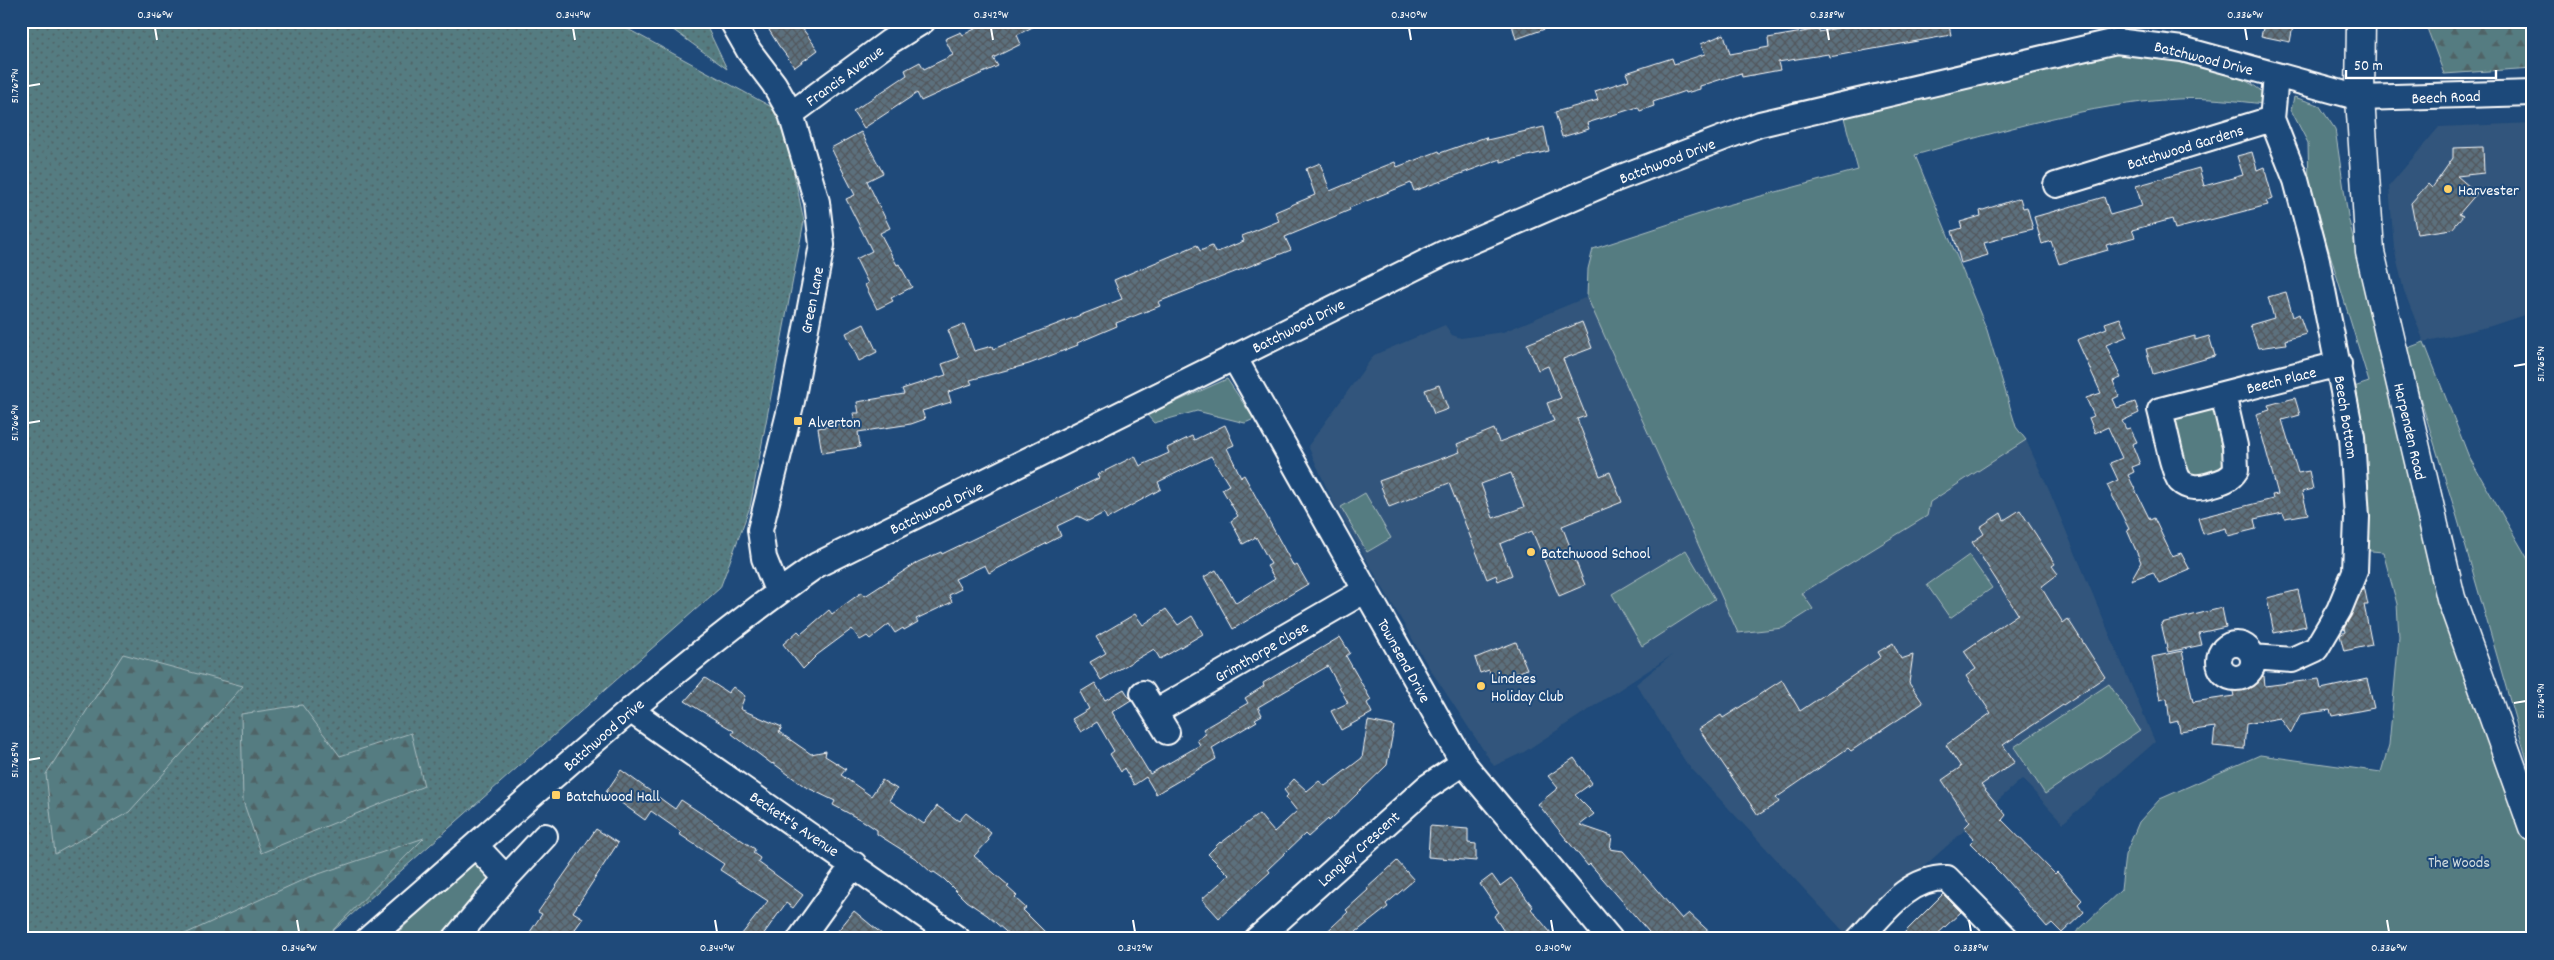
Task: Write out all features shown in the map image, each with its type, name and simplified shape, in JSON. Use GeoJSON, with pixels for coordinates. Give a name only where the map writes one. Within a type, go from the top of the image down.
{"type":"FeatureCollection","features":[{"type":"Feature","properties":{"kind":"main road","name":"Harpenden Road"},"geometry":{"type":"LineString","coordinates":[[2361,21],[2360,98],[2370,252],[2448,588],[2533,827]]}},
{"type":"Feature","properties":{"kind":"street","name":"Green Lane"},"geometry":{"type":"LineString","coordinates":[[732,21],[749,51],[774,84],[791,114],[817,202],[822,245],[792,401],[760,530],[764,558],[778,593]]}},
{"type":"Feature","properties":{"kind":"street","name":"Francis Avenue"},"geometry":{"type":"LineString","coordinates":[[791,114],[922,21]]}},
{"type":"Feature","properties":{"kind":"street","name":"Batchwood Drive"},"geometry":{"type":"LineString","coordinates":[[368,939],[630,710],[778,593],[817,565],[1444,253],[1627,175],[1760,124],[2116,41],[2182,49],[2360,98]]}},
{"type":"Feature","properties":{"kind":"street"},"geometry":{"type":"LineString","coordinates":[[2272,119],[2276,76]]}},
{"type":"Feature","properties":{"kind":"street","name":"Beech Road"},"geometry":{"type":"LineString","coordinates":[[2360,98],[2533,93]]}},
{"type":"Feature","properties":{"kind":"street","name":"Batchwood Gardens"},"geometry":{"type":"LineString","coordinates":[[2056,184],[2272,119]]}},
{"type":"Feature","properties":{"kind":"street","name":"Beech Bottom"},"geometry":{"type":"LineString","coordinates":[[2253,657],[2292,660],[2316,649],[2339,610],[2355,571],[2356,468],[2352,437],[2341,390],[2339,364],[2317,260],[2296,180],[2272,119]]}},
{"type":"Feature","properties":{"kind":"street","name":"Townsend Drive"},"geometry":{"type":"LineString","coordinates":[[1234,358],[1464,763],[1570,894],[1610,939]]}},
{"type":"Feature","properties":{"kind":"street","name":"Beech Place"},"geometry":{"type":"LineString","coordinates":[[2222,394],[2339,364]]}},
{"type":"Feature","properties":{"kind":"street","name":"Grimthorpe Close"},"geometry":{"type":"LineString","coordinates":[[1167,732],[1149,702],[1366,590]]}},
{"type":"Feature","properties":{"kind":"street","name":"Beckett's Avenue"},"geometry":{"type":"LineString","coordinates":[[630,710],[854,864],[958,939]]}},
{"type":"Feature","properties":{"kind":"street","name":"Langley Crescent"},"geometry":{"type":"LineString","coordinates":[[1256,939],[1427,787],[1464,763]]}},
{"type":"Feature","properties":{"kind":"street"},"geometry":{"type":"LineString","coordinates":[[456,939],[506,878],[545,836]]}},
{"type":"Feature","properties":{"kind":"street"},"geometry":{"type":"LineString","coordinates":[[476,846],[506,878]]}},
{"type":"Feature","properties":{"kind":"street"},"geometry":{"type":"LineString","coordinates":[[800,939],[854,864]]}},
{"type":"Feature","properties":{"kind":"street"},"geometry":{"type":"LineString","coordinates":[[1859,939],[1918,882],[1935,878],[1948,878],[2007,939]]}},
{"type":"Feature","properties":{"kind":"shaded area"},"geometry":{"type":"Polygon","coordinates":[[[2399,21],[2437,21],[2427,28],[2400,32],[2399,21]]]}},
{"type":"Feature","properties":{"kind":"shaded area"},"geometry":{"type":"Polygon","coordinates":[[[2533,123],[2533,312],[2491,326],[2424,342],[2404,291],[2394,248],[2389,186],[2439,127],[2533,123]]]}},
{"type":"Feature","properties":{"kind":"shaded area"},"geometry":{"type":"Polygon","coordinates":[[[1915,155],[1987,330],[2016,427],[2026,440],[2048,488],[2155,742],[2063,823],[2022,779],[1847,935],[1687,764],[1636,684],[1672,655],[1524,752],[1494,766],[1428,666],[1332,500],[1308,446],[1374,355],[1445,325],[1452,335],[1461,338],[1503,332],[1587,297],[1588,269],[1593,249],[1724,206],[1915,155]]]}},
{"type":"Feature","properties":{"kind":"green space"},"geometry":{"type":"Polygon","coordinates":[[[21,21],[613,21],[781,112],[804,221],[750,507],[720,588],[324,939],[21,939],[21,21]]]}},
{"type":"Feature","properties":{"kind":"green space"},"geometry":{"type":"Polygon","coordinates":[[[661,21],[704,21],[727,69],[661,21]]]}},
{"type":"Feature","properties":{"kind":"green space"},"geometry":{"type":"Polygon","coordinates":[[[2437,21],[2533,21],[2533,68],[2444,74],[2427,28],[2437,21]]]}},
{"type":"Feature","properties":{"kind":"green space"},"geometry":{"type":"Polygon","coordinates":[[[2125,52],[2158,56],[2220,70],[2254,86],[2265,95],[2264,104],[2188,99],[2111,106],[2045,120],[1915,155],[1987,330],[2016,427],[2026,440],[1930,502],[1927,516],[1802,593],[1813,609],[1783,628],[1738,633],[1587,297],[1588,269],[1593,249],[1724,206],[1858,170],[1843,114],[2092,55],[2125,52]]]}},
{"type":"Feature","properties":{"kind":"green space","name":"The Woods"},"geometry":{"type":"Polygon","coordinates":[[[2294,97],[2319,105],[2335,129],[2348,216],[2380,356],[2495,746],[2533,850],[2533,939],[2069,939],[2121,890],[2125,855],[2139,822],[2160,799],[2260,755],[2381,772],[2389,745],[2399,637],[2397,604],[2383,552],[2360,550],[2348,389],[2369,382],[2309,185],[2308,143],[2291,110],[2294,97]]]}},
{"type":"Feature","properties":{"kind":"green space"},"geometry":{"type":"Polygon","coordinates":[[[2424,342],[2469,457],[2533,568],[2533,781],[2457,517],[2405,349],[2424,342]]]}},
{"type":"Feature","properties":{"kind":"green space"},"geometry":{"type":"Polygon","coordinates":[[[1227,379],[1254,419],[1245,423],[1197,411],[1154,423],[1147,415],[1227,379]]]}},
{"type":"Feature","properties":{"kind":"green space"},"geometry":{"type":"Polygon","coordinates":[[[2208,404],[2219,411],[2226,467],[2201,479],[2186,472],[2172,420],[2176,414],[2208,404]]]}},
{"type":"Feature","properties":{"kind":"green space"},"geometry":{"type":"Polygon","coordinates":[[[1365,493],[1391,538],[1367,552],[1341,507],[1365,493]]]}},
{"type":"Feature","properties":{"kind":"green space"},"geometry":{"type":"Polygon","coordinates":[[[1686,550],[1715,599],[1642,646],[1612,594],[1686,550]]]}},
{"type":"Feature","properties":{"kind":"green space"},"geometry":{"type":"Polygon","coordinates":[[[1969,555],[1992,588],[1950,618],[1927,585],[1969,555]]]}},
{"type":"Feature","properties":{"kind":"green space"},"geometry":{"type":"Polygon","coordinates":[[[123,654],[243,686],[129,812],[55,854],[46,774],[123,654]]]}},
{"type":"Feature","properties":{"kind":"green space"},"geometry":{"type":"Polygon","coordinates":[[[2109,684],[2140,730],[2045,794],[2014,747],[2109,684]]]}},
{"type":"Feature","properties":{"kind":"green space"},"geometry":{"type":"Polygon","coordinates":[[[302,705],[340,756],[411,733],[424,786],[261,853],[243,801],[241,714],[302,705]]]}},
{"type":"Feature","properties":{"kind":"green space"},"geometry":{"type":"Polygon","coordinates":[[[424,838],[324,939],[174,939],[307,878],[424,838]]]}},
{"type":"Feature","properties":{"kind":"green space"},"geometry":{"type":"Polygon","coordinates":[[[473,861],[492,882],[452,939],[391,939],[473,861]]]}},
{"type":"Feature","properties":{"kind":"building"},"geometry":{"type":"Polygon","coordinates":[[[768,21],[797,21],[818,50],[795,67],[769,30],[772,28],[768,21]]]}},
{"type":"Feature","properties":{"kind":"building"},"geometry":{"type":"Polygon","coordinates":[[[990,21],[1044,21],[1017,35],[1021,44],[993,58],[998,66],[921,101],[917,93],[864,128],[853,111],[907,75],[905,70],[920,62],[924,69],[953,55],[945,39],[961,32],[963,35],[990,21]]]}},
{"type":"Feature","properties":{"kind":"building"},"geometry":{"type":"Polygon","coordinates":[[[1511,21],[1559,21],[1559,24],[1516,39],[1511,21]]]}},
{"type":"Feature","properties":{"kind":"building"},"geometry":{"type":"Polygon","coordinates":[[[1886,21],[1948,21],[1951,35],[1829,57],[1828,54],[1778,62],[1780,70],[1742,77],[1741,73],[1700,86],[1700,89],[1686,93],[1685,91],[1653,102],[1654,106],[1640,111],[1638,107],[1587,123],[1589,129],[1562,137],[1555,112],[1598,100],[1595,91],[1629,80],[1626,73],[1672,58],[1674,64],[1705,54],[1701,44],[1724,34],[1730,54],[1769,47],[1768,38],[1819,29],[1819,32],[1859,23],[1860,26],[1886,21]]]}},
{"type":"Feature","properties":{"kind":"building"},"geometry":{"type":"Polygon","coordinates":[[[2265,21],[2294,21],[2290,42],[2261,36],[2265,21]]]}},
{"type":"Feature","properties":{"kind":"building"},"geometry":{"type":"Polygon","coordinates":[[[1544,127],[1549,151],[1501,162],[1501,159],[1414,191],[1411,183],[1349,208],[1350,210],[1285,237],[1291,250],[1158,302],[1160,306],[1116,323],[1117,326],[1077,343],[1078,345],[1029,364],[970,380],[972,384],[948,392],[951,402],[922,411],[925,419],[911,424],[858,432],[860,447],[822,453],[818,428],[855,422],[853,413],[859,413],[857,402],[904,394],[902,389],[946,375],[942,364],[959,358],[948,330],[964,324],[974,351],[992,346],[993,349],[1122,299],[1114,280],[1197,245],[1200,251],[1212,246],[1215,253],[1244,241],[1242,236],[1279,221],[1275,212],[1315,195],[1306,169],[1320,163],[1330,191],[1395,162],[1397,167],[1439,151],[1440,153],[1486,137],[1487,140],[1544,127]]]}},
{"type":"Feature","properties":{"kind":"building"},"geometry":{"type":"Polygon","coordinates":[[[861,132],[883,173],[867,181],[890,228],[880,233],[897,265],[899,264],[912,287],[891,298],[893,301],[877,309],[865,285],[868,283],[856,259],[872,251],[846,199],[855,195],[831,148],[861,132]]]}},
{"type":"Feature","properties":{"kind":"building","name":"Harvester"},"geometry":{"type":"Polygon","coordinates":[[[2483,147],[2484,173],[2457,176],[2477,193],[2459,214],[2463,216],[2452,229],[2417,234],[2411,203],[2428,184],[2432,188],[2453,158],[2453,148],[2483,147]]]}},
{"type":"Feature","properties":{"kind":"building"},"geometry":{"type":"Polygon","coordinates":[[[2252,152],[2257,170],[2264,167],[2273,199],[2266,201],[2268,205],[2175,229],[2172,219],[2132,230],[2135,237],[2106,245],[2108,250],[2059,264],[2051,241],[2042,244],[2034,217],[2104,197],[2110,215],[2142,206],[2136,186],[2199,168],[2204,186],[2243,175],[2237,156],[2252,152]]]}},
{"type":"Feature","properties":{"kind":"building"},"geometry":{"type":"Polygon","coordinates":[[[2020,198],[2023,208],[2027,207],[2033,229],[2003,236],[2003,238],[1984,243],[1988,255],[1961,263],[1952,231],[1962,228],[1960,222],[1981,216],[1980,211],[2020,198]]]}},
{"type":"Feature","properties":{"kind":"building"},"geometry":{"type":"Polygon","coordinates":[[[2286,292],[2293,317],[2299,314],[2306,334],[2285,340],[2286,344],[2258,348],[2250,325],[2274,318],[2268,297],[2286,292]]]}},
{"type":"Feature","properties":{"kind":"building"},"geometry":{"type":"Polygon","coordinates":[[[2120,318],[2128,336],[2106,345],[2121,378],[2113,381],[2119,396],[2113,399],[2117,408],[2135,402],[2139,413],[2122,421],[2126,429],[2130,428],[2137,442],[2132,444],[2140,464],[2132,467],[2134,472],[2128,475],[2150,520],[2154,518],[2172,556],[2181,553],[2190,570],[2159,583],[2153,572],[2131,580],[2141,562],[2127,530],[2129,529],[2107,485],[2118,480],[2110,463],[2122,458],[2108,427],[2095,433],[2089,418],[2094,416],[2086,398],[2101,393],[2077,340],[2107,328],[2105,323],[2120,318]]]}},
{"type":"Feature","properties":{"kind":"building"},"geometry":{"type":"Polygon","coordinates":[[[1582,322],[1592,348],[1563,359],[1586,416],[1577,419],[1600,476],[1610,472],[1622,502],[1562,526],[1585,585],[1559,596],[1532,531],[1500,544],[1512,575],[1498,581],[1496,575],[1487,579],[1449,483],[1389,507],[1379,481],[1460,452],[1457,444],[1494,429],[1499,442],[1554,421],[1547,403],[1561,398],[1548,366],[1538,370],[1527,344],[1582,322]],[[1511,473],[1481,484],[1493,518],[1524,507],[1511,473]]]}},
{"type":"Feature","properties":{"kind":"building"},"geometry":{"type":"Polygon","coordinates":[[[864,324],[877,352],[859,361],[846,333],[864,324]]]}},
{"type":"Feature","properties":{"kind":"building"},"geometry":{"type":"Polygon","coordinates":[[[2195,336],[2195,340],[2209,336],[2215,356],[2153,374],[2146,349],[2195,336]]]}},
{"type":"Feature","properties":{"kind":"building"},"geometry":{"type":"Polygon","coordinates":[[[1439,385],[1448,409],[1434,414],[1425,390],[1439,385]]]}},
{"type":"Feature","properties":{"kind":"building"},"geometry":{"type":"Polygon","coordinates":[[[2295,398],[2300,415],[2282,420],[2298,473],[2309,471],[2313,489],[2302,492],[2308,514],[2285,518],[2283,513],[2254,519],[2256,529],[2228,536],[2226,528],[2203,534],[2198,518],[2273,499],[2272,495],[2278,494],[2256,414],[2270,410],[2268,405],[2295,398]]]}},
{"type":"Feature","properties":{"kind":"building"},"geometry":{"type":"Polygon","coordinates":[[[1225,425],[1234,445],[1227,448],[1241,477],[1244,475],[1294,567],[1297,565],[1308,584],[1233,629],[1204,577],[1216,570],[1236,603],[1275,579],[1267,566],[1271,564],[1256,537],[1243,544],[1231,521],[1238,516],[1222,489],[1229,485],[1211,456],[1158,482],[1161,489],[1107,519],[1104,513],[1088,521],[1078,516],[1057,526],[1061,536],[989,573],[985,565],[955,579],[961,589],[949,595],[952,602],[916,619],[918,622],[904,630],[903,628],[895,633],[889,624],[870,639],[867,636],[860,640],[852,629],[817,655],[803,669],[783,644],[798,631],[801,634],[829,610],[832,614],[862,592],[865,596],[918,562],[941,552],[942,554],[1099,478],[1097,475],[1135,456],[1140,466],[1169,453],[1167,448],[1192,436],[1194,440],[1225,425]]]}},
{"type":"Feature","properties":{"kind":"building"},"geometry":{"type":"Polygon","coordinates":[[[2020,510],[2055,564],[2052,566],[2058,574],[2041,587],[2063,623],[2068,619],[2105,677],[2003,745],[2015,762],[1981,785],[2006,815],[2002,820],[2055,874],[2057,872],[2082,900],[2078,904],[2084,912],[2062,933],[2052,923],[2047,927],[2002,875],[1970,843],[1974,839],[1964,828],[1970,822],[1942,780],[1961,767],[1946,745],[1991,713],[1966,676],[1976,669],[1964,651],[2018,614],[1972,542],[1984,534],[1980,527],[2001,513],[2004,520],[2020,510]]]}},
{"type":"Feature","properties":{"kind":"building"},"geometry":{"type":"Polygon","coordinates":[[[2364,586],[2368,605],[2364,605],[2372,645],[2344,651],[2340,635],[2345,632],[2344,628],[2364,586]]]}},
{"type":"Feature","properties":{"kind":"building"},"geometry":{"type":"Polygon","coordinates":[[[2298,590],[2306,626],[2274,633],[2267,598],[2298,590]]]}},
{"type":"Feature","properties":{"kind":"building"},"geometry":{"type":"Polygon","coordinates":[[[2222,608],[2226,627],[2199,633],[2202,645],[2168,652],[2161,623],[2222,608]]]}},
{"type":"Feature","properties":{"kind":"building"},"geometry":{"type":"Polygon","coordinates":[[[1166,609],[1178,625],[1192,616],[1203,634],[1160,659],[1154,649],[1101,680],[1090,662],[1106,653],[1096,637],[1135,614],[1143,625],[1166,609]]]}},
{"type":"Feature","properties":{"kind":"building"},"geometry":{"type":"Polygon","coordinates":[[[1340,637],[1350,653],[1346,656],[1371,700],[1367,703],[1372,713],[1341,730],[1331,711],[1348,703],[1328,666],[1258,707],[1262,715],[1255,719],[1257,721],[1212,748],[1216,759],[1156,794],[1146,777],[1134,785],[1124,768],[1121,772],[1110,754],[1114,751],[1097,722],[1081,732],[1072,719],[1089,709],[1080,692],[1095,683],[1105,700],[1124,689],[1131,700],[1112,712],[1150,774],[1200,745],[1197,740],[1206,734],[1203,729],[1248,703],[1245,698],[1264,686],[1263,683],[1340,637]]]}},
{"type":"Feature","properties":{"kind":"building"},"geometry":{"type":"Polygon","coordinates":[[[1516,642],[1527,669],[1493,682],[1489,670],[1480,673],[1475,658],[1516,642]]]}},
{"type":"Feature","properties":{"kind":"building"},"geometry":{"type":"Polygon","coordinates":[[[1893,643],[1901,659],[1913,655],[1909,683],[1923,703],[1851,751],[1848,748],[1776,798],[1779,802],[1758,815],[1699,729],[1721,715],[1723,718],[1782,680],[1800,711],[1881,657],[1878,652],[1893,643]]]}},
{"type":"Feature","properties":{"kind":"building"},"geometry":{"type":"Polygon","coordinates":[[[2182,651],[2193,702],[2234,696],[2232,688],[2248,685],[2247,680],[2264,676],[2265,686],[2319,679],[2321,689],[2367,679],[2374,708],[2332,716],[2330,710],[2301,714],[2291,733],[2280,718],[2246,724],[2244,749],[2213,746],[2215,727],[2180,732],[2178,721],[2170,723],[2167,698],[2160,700],[2152,657],[2182,651]]]}},
{"type":"Feature","properties":{"kind":"building"},"geometry":{"type":"Polygon","coordinates":[[[705,678],[728,693],[733,687],[745,696],[740,709],[782,727],[779,732],[811,754],[826,751],[825,756],[846,769],[841,775],[871,796],[882,780],[897,789],[889,800],[924,824],[937,806],[959,821],[966,813],[991,833],[988,837],[989,840],[974,856],[1009,886],[1007,887],[1017,896],[1015,898],[1026,908],[1023,910],[1052,939],[1014,939],[987,915],[966,901],[944,879],[934,872],[932,873],[918,860],[877,834],[877,830],[833,805],[835,801],[804,786],[732,734],[734,731],[685,701],[705,678]]]}},
{"type":"Feature","properties":{"kind":"building"},"geometry":{"type":"Polygon","coordinates":[[[1368,721],[1394,726],[1387,765],[1329,821],[1328,819],[1308,837],[1305,834],[1268,869],[1270,872],[1219,918],[1202,899],[1229,875],[1208,854],[1220,842],[1259,814],[1274,832],[1297,811],[1286,797],[1288,795],[1284,790],[1294,779],[1307,791],[1319,781],[1325,786],[1362,758],[1368,721]]]}},
{"type":"Feature","properties":{"kind":"building"},"geometry":{"type":"Polygon","coordinates":[[[1574,758],[1592,783],[1575,795],[1594,814],[1580,825],[1612,836],[1610,849],[1623,851],[1682,919],[1689,913],[1717,939],[1655,939],[1590,864],[1588,866],[1538,804],[1558,788],[1548,776],[1574,758]]]}},
{"type":"Feature","properties":{"kind":"building"},"geometry":{"type":"Polygon","coordinates":[[[621,770],[675,809],[681,800],[755,849],[753,853],[760,858],[758,862],[803,895],[793,908],[786,903],[760,939],[738,939],[768,901],[720,870],[724,864],[679,834],[681,832],[651,811],[645,820],[606,792],[621,770]]]}},
{"type":"Feature","properties":{"kind":"building"},"geometry":{"type":"Polygon","coordinates":[[[1430,826],[1468,829],[1468,843],[1476,844],[1476,861],[1428,857],[1430,826]]]}},
{"type":"Feature","properties":{"kind":"building"},"geometry":{"type":"Polygon","coordinates":[[[596,829],[618,843],[573,912],[583,918],[568,939],[539,939],[530,932],[542,914],[538,912],[596,829]]]}},
{"type":"Feature","properties":{"kind":"building"},"geometry":{"type":"Polygon","coordinates":[[[1397,861],[1414,880],[1386,904],[1388,907],[1347,939],[1319,939],[1348,912],[1346,910],[1368,890],[1367,888],[1397,861]]]}},
{"type":"Feature","properties":{"kind":"building"},"geometry":{"type":"Polygon","coordinates":[[[1492,875],[1500,886],[1511,878],[1533,907],[1531,909],[1556,939],[1509,939],[1494,916],[1499,912],[1480,884],[1492,875]]]}},
{"type":"Feature","properties":{"kind":"building"},"geometry":{"type":"Polygon","coordinates":[[[1943,894],[1961,912],[1932,939],[1898,939],[1943,894]]]}},
{"type":"Feature","properties":{"kind":"building"},"geometry":{"type":"Polygon","coordinates":[[[854,911],[888,939],[846,939],[837,932],[854,911]]]}},
{"type":"Feature","properties":{"kind":"place","name":"Harvester"},"geometry":{"type":"Point","coordinates":[2448,189]}},
{"type":"Feature","properties":{"kind":"place","name":"Alverton"},"geometry":{"type":"Point","coordinates":[798,421]}},
{"type":"Feature","properties":{"kind":"place","name":"Batchwood School"},"geometry":{"type":"Point","coordinates":[1531,552]}},
{"type":"Feature","properties":{"kind":"place","name":"Lindees Holiday Club"},"geometry":{"type":"Point","coordinates":[1481,686]}},
{"type":"Feature","properties":{"kind":"place","name":"Batchwood Hall"},"geometry":{"type":"Point","coordinates":[556,795]}}]}
